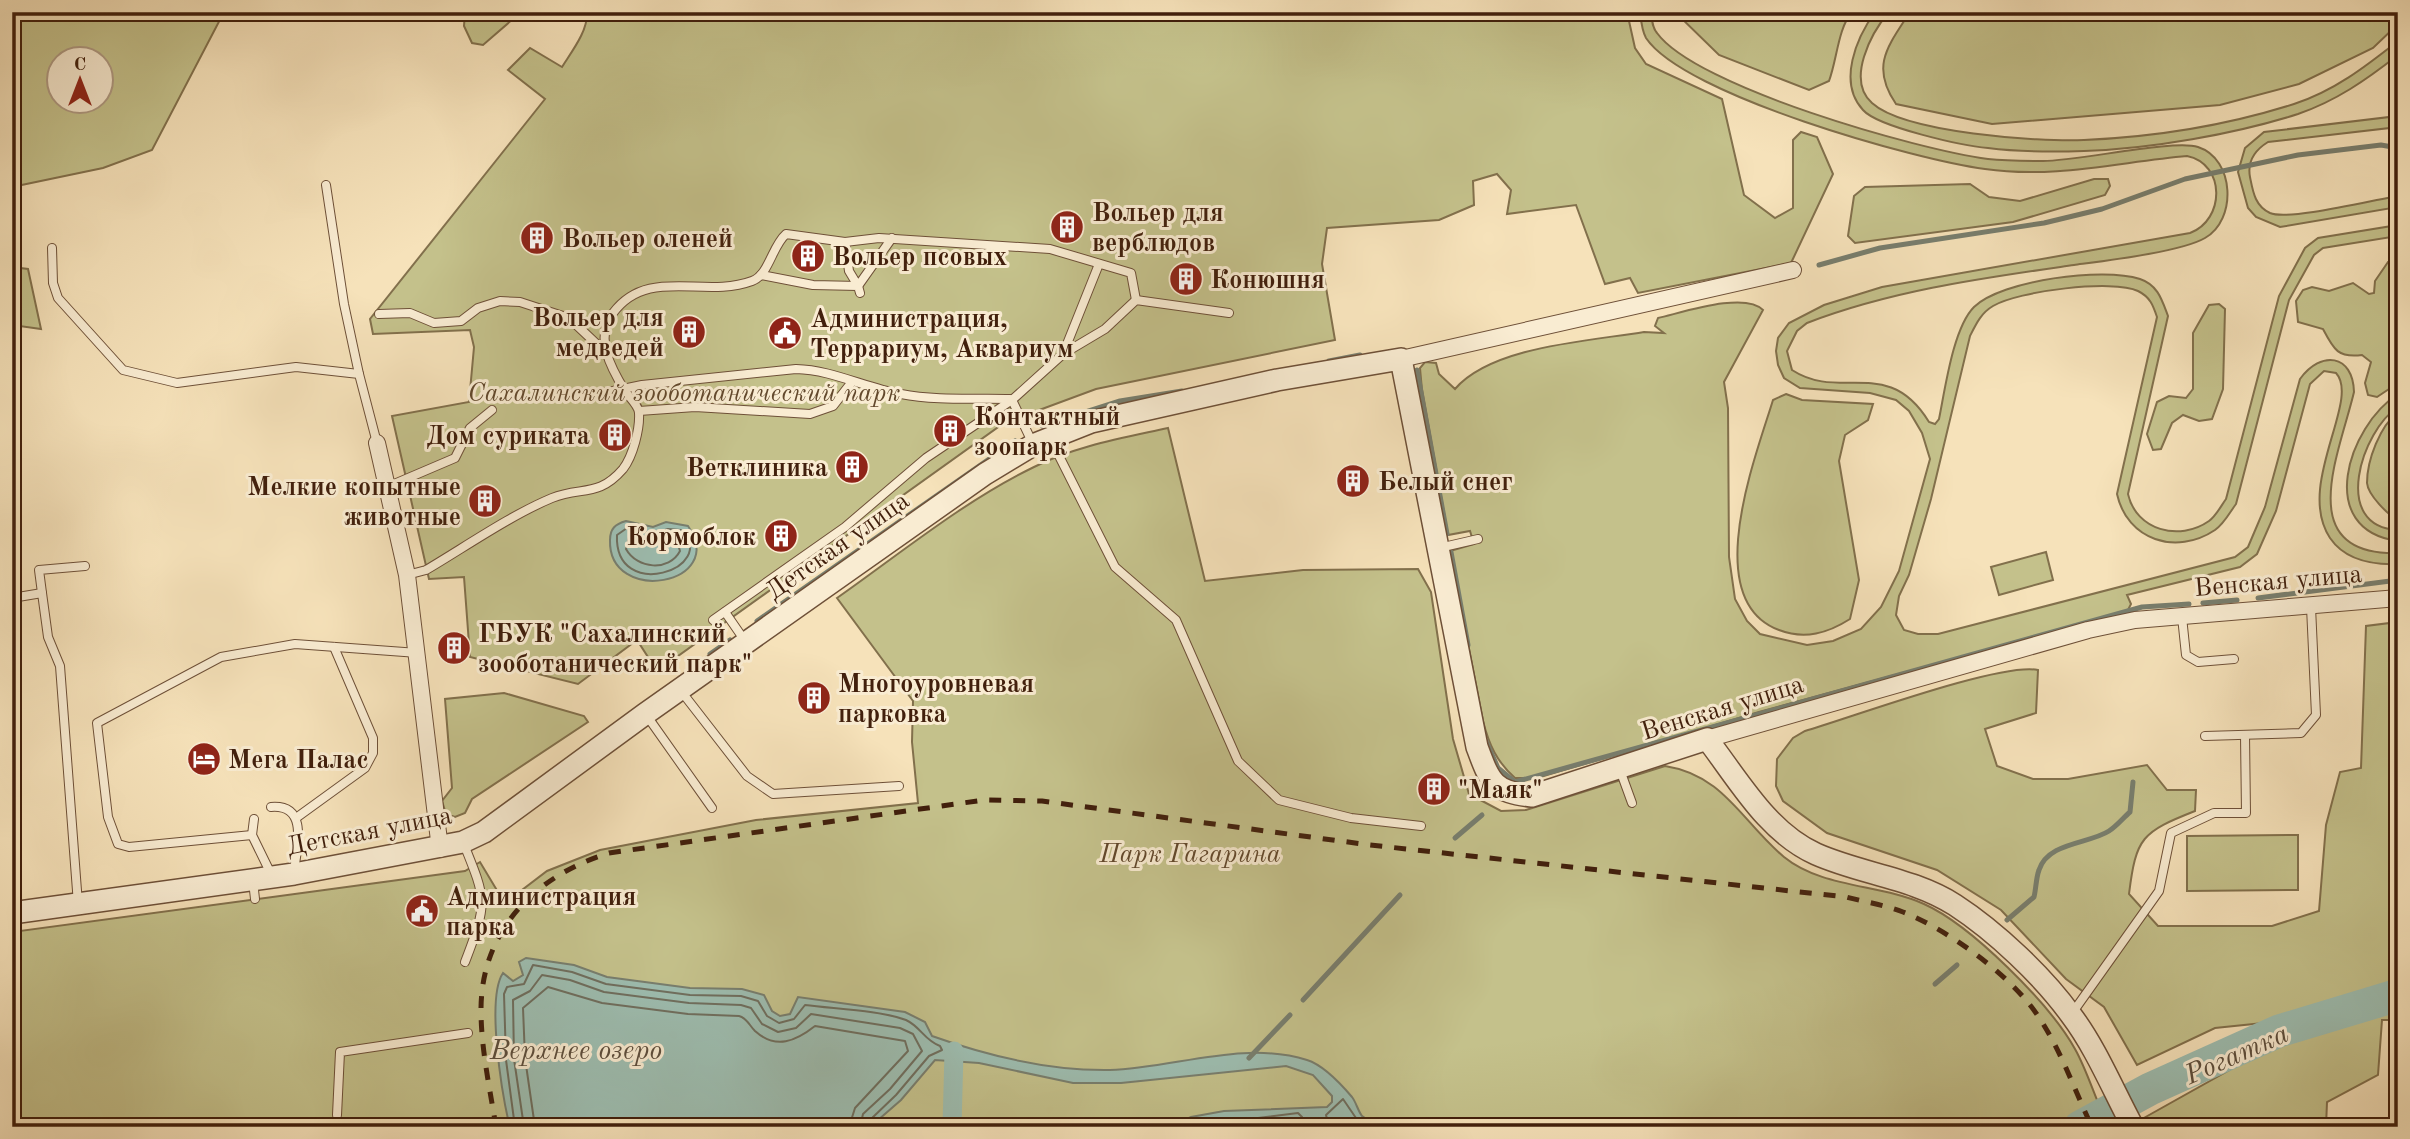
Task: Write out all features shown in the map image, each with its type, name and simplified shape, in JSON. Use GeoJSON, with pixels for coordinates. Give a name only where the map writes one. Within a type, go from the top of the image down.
{"type":"FeatureCollection","features":[{"type":"Feature","properties":{"kind":"street"},"geometry":{"type":"LineString","coordinates":[[1401,359],[1793,270]]}},
{"type":"Feature","properties":{"kind":"street","name":"Детская улица"},"geometry":{"type":"LineString","coordinates":[[12,913],[260,885],[294,874],[440,849],[463,842],[484,832],[645,714],[985,474],[1042,442],[1091,422],[1250,386],[1401,359]]}},
{"type":"Feature","properties":{"kind":"street","name":"Венская улица"},"geometry":{"type":"LineString","coordinates":[[1401,359],[1477,747],[1489,777],[1507,793],[1532,796],[1707,738],[2088,630],[2135,620],[2398,598]]}},
{"type":"Feature","properties":{"kind":"street"},"geometry":{"type":"LineString","coordinates":[[377,443],[407,575],[440,849]]}},
{"type":"Feature","properties":{"kind":"street"},"geometry":{"type":"LineString","coordinates":[[1707,738],[1766,817],[1791,839],[1813,853],[1929,891],[1956,905],[1988,930],[2046,985],[2071,1015],[2132,1127]]}},
{"type":"Feature","properties":{"kind":"lane"},"geometry":{"type":"LineString","coordinates":[[326,185],[344,304],[377,443]]}},
{"type":"Feature","properties":{"kind":"lane"},"geometry":{"type":"LineString","coordinates":[[604,351],[605,333],[611,315],[627,297],[649,286],[709,288],[754,280],[761,275],[777,242],[786,234],[845,242],[892,239],[1050,249],[1131,273],[1136,300]]}},
{"type":"Feature","properties":{"kind":"lane"},"geometry":{"type":"LineString","coordinates":[[859,289],[892,239]]}},
{"type":"Feature","properties":{"kind":"lane"},"geometry":{"type":"LineString","coordinates":[[845,242],[849,271],[859,289]]}},
{"type":"Feature","properties":{"kind":"lane"},"geometry":{"type":"LineString","coordinates":[[51,248],[53,283],[58,298],[123,370],[177,383],[296,367],[359,374]]}},
{"type":"Feature","properties":{"kind":"lane"},"geometry":{"type":"LineString","coordinates":[[1063,354],[1100,264]]}},
{"type":"Feature","properties":{"kind":"lane"},"geometry":{"type":"LineString","coordinates":[[761,275],[813,285],[859,289]]}},
{"type":"Feature","properties":{"kind":"lane"},"geometry":{"type":"LineString","coordinates":[[1136,300],[1229,313]]}},
{"type":"Feature","properties":{"kind":"lane"},"geometry":{"type":"LineString","coordinates":[[713,620],[845,527],[926,458],[1012,400],[1063,354],[1105,330],[1136,300]]}},
{"type":"Feature","properties":{"kind":"lane"},"geometry":{"type":"LineString","coordinates":[[379,314],[410,313],[434,323],[461,321],[478,308],[500,301],[520,302],[569,318],[604,351],[639,411],[633,450],[624,468],[596,491],[552,498],[426,570],[407,575]]}},
{"type":"Feature","properties":{"kind":"lane"},"geometry":{"type":"LineString","coordinates":[[589,396],[625,391],[642,385],[771,374],[796,369],[834,374],[851,383],[904,395],[1012,400]]}},
{"type":"Feature","properties":{"kind":"lane"},"geometry":{"type":"LineString","coordinates":[[639,411],[695,407],[810,414],[833,406],[851,383]]}},
{"type":"Feature","properties":{"kind":"lane"},"geometry":{"type":"LineString","coordinates":[[1012,400],[1042,442],[1115,567],[1176,620],[1237,761],[1279,800],[1351,818],[1421,826]]}},
{"type":"Feature","properties":{"kind":"lane"},"geometry":{"type":"LineString","coordinates":[[387,487],[456,458],[470,428],[492,410]]}},
{"type":"Feature","properties":{"kind":"lane"},"geometry":{"type":"LineString","coordinates":[[1439,548],[1478,539]]}},
{"type":"Feature","properties":{"kind":"lane"},"geometry":{"type":"LineString","coordinates":[[78,904],[60,666],[48,637],[39,570],[85,566]]}},
{"type":"Feature","properties":{"kind":"lane"},"geometry":{"type":"LineString","coordinates":[[12,598],[42,593]]}},
{"type":"Feature","properties":{"kind":"lane"},"geometry":{"type":"LineString","coordinates":[[2205,736],[2301,733],[2316,715],[2311,607]]}},
{"type":"Feature","properties":{"kind":"lane"},"geometry":{"type":"LineString","coordinates":[[724,612],[746,644]]}},
{"type":"Feature","properties":{"kind":"lane"},"geometry":{"type":"LineString","coordinates":[[2182,617],[2186,655],[2198,662],[2234,659]]}},
{"type":"Feature","properties":{"kind":"lane"},"geometry":{"type":"LineString","coordinates":[[252,835],[129,847],[118,844],[108,817],[97,723],[221,657],[295,644],[418,653]]}},
{"type":"Feature","properties":{"kind":"lane"},"geometry":{"type":"LineString","coordinates":[[296,818],[365,768],[373,753],[373,738],[334,647]]}},
{"type":"Feature","properties":{"kind":"lane"},"geometry":{"type":"LineString","coordinates":[[681,691],[747,776],[773,794],[899,786]]}},
{"type":"Feature","properties":{"kind":"lane"},"geometry":{"type":"LineString","coordinates":[[645,714],[712,808]]}},
{"type":"Feature","properties":{"kind":"lane"},"geometry":{"type":"LineString","coordinates":[[2071,1015],[2159,891],[2171,833],[2214,813],[2246,813],[2245,735]]}},
{"type":"Feature","properties":{"kind":"lane"},"geometry":{"type":"LineString","coordinates":[[1619,767],[1632,803]]}},
{"type":"Feature","properties":{"kind":"lane"},"geometry":{"type":"LineString","coordinates":[[271,807],[290,810],[296,818],[300,830],[294,874]]}},
{"type":"Feature","properties":{"kind":"lane"},"geometry":{"type":"LineString","coordinates":[[254,819],[252,835],[260,885]]}},
{"type":"Feature","properties":{"kind":"lane"},"geometry":{"type":"LineString","coordinates":[[463,842],[483,901],[483,916],[466,962]]}},
{"type":"Feature","properties":{"kind":"lane"},"geometry":{"type":"LineString","coordinates":[[337,1115],[340,1052],[468,1033]]}},
{"type":"Feature","properties":{"kind":"green space"},"geometry":{"type":"Polygon","coordinates":[[[12,12],[224,12],[152,150],[103,168],[12,187],[12,12]]]}},
{"type":"Feature","properties":{"kind":"green space"},"geometry":{"type":"Polygon","coordinates":[[[465,12],[521,12],[483,45],[472,43],[464,26],[465,12]]]}},
{"type":"Feature","properties":{"kind":"green space","name":"Сахалинский зооботанический парк"},"geometry":{"type":"Polygon","coordinates":[[[587,12],[1627,12],[1635,48],[1646,64],[1722,99],[1744,195],[1775,218],[1793,208],[1793,140],[1801,132],[1817,137],[1833,174],[1791,263],[1638,293],[1630,278],[1605,284],[1576,205],[1507,214],[1511,190],[1497,174],[1473,181],[1474,205],[1439,220],[1327,228],[1322,264],[1335,340],[1096,389],[1004,423],[657,671],[637,640],[578,684],[470,657],[464,577],[429,579],[392,416],[469,402],[474,347],[470,330],[373,334],[370,319],[545,99],[508,70],[530,48],[562,67],[582,34],[587,12]]]}},
{"type":"Feature","properties":{"kind":"green space"},"geometry":{"type":"Polygon","coordinates":[[[1640,12],[1651,12],[1657,33],[1680,54],[1715,74],[1811,113],[1913,143],[2009,161],[2059,160],[2186,145],[2198,147],[2210,154],[2225,176],[2227,204],[2223,218],[2205,238],[2161,252],[1973,280],[1872,302],[1807,323],[1797,331],[1787,351],[1792,370],[1810,379],[1881,385],[1897,390],[1913,402],[1929,422],[1935,424],[1939,419],[1955,344],[1974,307],[2007,290],[2054,278],[2102,275],[2140,279],[2151,285],[2158,294],[2168,316],[2128,494],[2140,516],[2160,529],[2185,531],[2197,527],[2212,519],[2226,499],[2279,296],[2305,248],[2318,238],[2398,225],[2398,236],[2323,248],[2314,255],[2289,300],[2236,504],[2215,530],[2185,542],[2155,539],[2142,532],[2122,510],[2117,494],[2157,317],[2148,299],[2138,291],[2126,288],[2066,288],[2023,296],[1989,309],[1979,319],[1970,336],[1931,499],[1909,575],[1899,596],[1896,615],[1904,630],[1918,634],[1938,634],[2235,557],[2248,547],[2265,507],[2300,379],[2317,363],[2326,360],[2334,360],[2348,370],[2354,392],[2334,470],[2331,496],[2333,519],[2344,538],[2365,549],[2398,553],[2398,564],[2360,560],[2343,551],[2330,538],[2321,517],[2323,470],[2341,403],[2341,386],[2336,373],[2324,371],[2310,384],[2276,511],[2257,554],[2240,567],[2127,595],[2131,604],[2127,612],[1759,712],[1537,778],[1515,778],[1494,752],[1483,721],[1450,551],[1474,544],[1470,531],[1448,535],[1422,390],[1420,368],[1425,362],[1436,363],[1439,374],[1455,389],[1493,363],[1517,354],[1644,332],[1664,333],[1655,326],[1658,318],[1712,305],[1742,303],[1763,310],[1724,382],[1728,408],[1729,557],[1735,599],[1747,621],[1760,634],[1807,645],[1833,641],[1861,629],[1881,607],[1899,571],[1930,459],[1922,433],[1909,411],[1896,400],[1870,393],[1800,388],[1784,378],[1776,351],[1778,338],[1789,323],[1824,305],[1882,287],[2190,233],[2202,226],[2215,205],[2214,180],[2209,170],[2200,161],[2187,156],[2061,171],[2011,172],[1952,163],[1857,139],[1752,102],[1705,81],[1669,60],[1646,38],[1640,12]]]}},
{"type":"Feature","properties":{"kind":"green space"},"geometry":{"type":"Polygon","coordinates":[[[1675,12],[1852,12],[1841,35],[1829,81],[1809,90],[1719,55],[1675,12]]]}},
{"type":"Feature","properties":{"kind":"green space"},"geometry":{"type":"Polygon","coordinates":[[[1875,12],[1889,12],[1869,44],[1861,70],[1861,82],[1872,103],[1913,122],[1974,134],[2006,137],[2084,140],[2164,133],[2217,124],[2309,99],[2361,69],[2398,41],[2398,55],[2325,103],[2298,114],[2247,128],[2164,144],[2110,150],[2024,151],[1960,144],[1922,135],[1885,123],[1863,110],[1855,99],[1851,73],[1856,47],[1875,12]]]}},
{"type":"Feature","properties":{"kind":"green space"},"geometry":{"type":"Polygon","coordinates":[[[1910,12],[2398,12],[2398,24],[2373,48],[2299,84],[2220,105],[1992,124],[1896,104],[1888,91],[1883,67],[1889,46],[1910,12]]]}},
{"type":"Feature","properties":{"kind":"green space"},"geometry":{"type":"Polygon","coordinates":[[[2398,116],[2398,127],[2268,142],[2253,156],[2249,171],[2256,198],[2261,207],[2270,213],[2280,215],[2312,212],[2398,196],[2398,207],[2280,227],[2256,217],[2248,208],[2238,172],[2245,148],[2264,132],[2398,116]]]}},
{"type":"Feature","properties":{"kind":"green space"},"geometry":{"type":"Polygon","coordinates":[[[2094,179],[2108,179],[2110,186],[2105,195],[2013,222],[1855,243],[1848,236],[1854,196],[1865,187],[1970,184],[1989,197],[2020,201],[2094,179]]]}},
{"type":"Feature","properties":{"kind":"green space"},"geometry":{"type":"Polygon","coordinates":[[[2388,262],[2398,263],[2398,383],[2377,397],[2368,395],[2365,383],[2371,362],[2362,355],[2342,354],[2334,347],[2323,329],[2298,322],[2296,301],[2303,290],[2312,287],[2329,291],[2353,283],[2369,294],[2374,293],[2375,281],[2388,262]]]}},
{"type":"Feature","properties":{"kind":"green space"},"geometry":{"type":"Polygon","coordinates":[[[12,267],[28,269],[41,329],[12,325],[12,267]]]}},
{"type":"Feature","properties":{"kind":"green space"},"geometry":{"type":"Polygon","coordinates":[[[2219,304],[2225,309],[2223,389],[2212,419],[2199,421],[2183,415],[2172,423],[2161,449],[2153,450],[2147,434],[2157,402],[2169,396],[2186,398],[2193,389],[2193,333],[2209,305],[2219,304]]]}},
{"type":"Feature","properties":{"kind":"green space"},"geometry":{"type":"Polygon","coordinates":[[[1786,394],[1802,400],[1873,404],[1868,420],[1845,435],[1839,461],[1859,580],[1850,619],[1825,631],[1807,635],[1779,630],[1755,614],[1742,589],[1737,559],[1746,489],[1756,455],[1773,400],[1786,394]]]}},
{"type":"Feature","properties":{"kind":"green space"},"geometry":{"type":"Polygon","coordinates":[[[2398,394],[2398,407],[2385,419],[2364,455],[2359,476],[2359,496],[2364,513],[2377,525],[2398,530],[2398,541],[2372,533],[2356,518],[2348,498],[2348,475],[2354,452],[2365,429],[2380,409],[2398,394]]]}},
{"type":"Feature","properties":{"kind":"green space"},"geometry":{"type":"Polygon","coordinates":[[[2398,412],[2398,520],[2379,504],[2367,483],[2369,464],[2376,444],[2398,412]]]}},
{"type":"Feature","properties":{"kind":"green space","name":"Парк Гагарина"},"geometry":{"type":"Polygon","coordinates":[[[1168,428],[1205,581],[1303,570],[1418,569],[1431,592],[1453,739],[1469,794],[1501,811],[1526,810],[1665,766],[1703,779],[1731,802],[1784,857],[1799,867],[1816,875],[1924,904],[1943,914],[1986,947],[2029,989],[2063,1031],[2080,1058],[2109,1127],[12,1127],[12,932],[465,871],[480,862],[507,907],[522,890],[547,871],[600,850],[756,820],[918,803],[912,742],[913,701],[837,598],[933,528],[983,495],[1034,467],[1083,448],[1168,428]]]}},
{"type":"Feature","properties":{"kind":"green space"},"geometry":{"type":"Polygon","coordinates":[[[2046,552],[2053,580],[1999,595],[1991,567],[2046,552]]]}},
{"type":"Feature","properties":{"kind":"green space"},"geometry":{"type":"Polygon","coordinates":[[[2398,622],[2398,982],[2273,1022],[2215,1028],[2137,1065],[2104,1007],[2066,979],[2001,910],[1937,870],[1827,833],[1783,801],[1776,786],[1777,759],[1793,738],[1805,731],[1960,682],[1992,674],[2038,670],[2036,713],[1985,729],[1997,766],[2033,779],[2068,779],[2147,765],[2167,790],[2196,790],[2195,811],[2153,831],[2139,848],[2129,894],[2158,926],[2272,926],[2319,911],[2326,825],[2340,772],[2361,768],[2366,626],[2398,622]]]}},
{"type":"Feature","properties":{"kind":"green space"},"geometry":{"type":"Polygon","coordinates":[[[504,693],[584,716],[588,722],[472,799],[465,813],[455,817],[446,814],[442,801],[452,788],[445,699],[504,693]]]}},
{"type":"Feature","properties":{"kind":"green space"},"geometry":{"type":"Polygon","coordinates":[[[2298,835],[2298,890],[2187,891],[2187,836],[2298,835]]]}},
{"type":"Feature","properties":{"kind":"green space"},"geometry":{"type":"Polygon","coordinates":[[[2398,1002],[2398,1020],[2382,1020],[2378,1075],[2327,1102],[2326,1127],[2147,1127],[2142,1119],[2285,1039],[2398,1002]]]}},
{"type":"Feature","properties":{"kind":"water"},"geometry":{"type":"Polygon","coordinates":[[[626,521],[653,527],[666,522],[688,526],[696,546],[693,562],[681,574],[664,580],[645,580],[627,574],[614,561],[610,540],[614,528],[626,521]]]}},
{"type":"Feature","properties":{"kind":"water","name":"Верхнее озеро"},"geometry":{"type":"Polygon","coordinates":[[[526,958],[574,965],[607,977],[690,988],[742,989],[764,995],[772,1011],[780,1016],[790,1014],[798,997],[905,1012],[925,1022],[932,1036],[997,1056],[1065,1068],[1110,1070],[1233,1054],[1283,1055],[1307,1060],[1319,1066],[1352,1097],[1362,1116],[1387,1127],[1312,1123],[1169,1127],[1191,1117],[1224,1111],[1327,1107],[1332,1102],[1332,1096],[1313,1075],[1286,1066],[1121,1083],[1073,1083],[979,1063],[935,1060],[901,1100],[870,1127],[505,1127],[509,1124],[497,1046],[498,985],[503,973],[513,981],[523,975],[519,962],[526,958]]]}},
{"type":"Feature","properties":{"kind":"water"},"geometry":{"type":"Polygon","coordinates":[[[2098,1106],[2107,1122],[2098,1127],[2044,1127],[2071,1120],[2098,1106]]]}},
{"type":"Feature","properties":{"kind":"waterway"},"geometry":{"type":"LineString","coordinates":[[1819,265],[1880,248],[2044,223],[2102,209],[2185,179],[2298,155],[2381,145],[2398,148]]}},
{"type":"Feature","properties":{"kind":"waterway"},"geometry":{"type":"LineString","coordinates":[[1329,361],[1360,355]]}},
{"type":"Feature","properties":{"kind":"waterway"},"geometry":{"type":"LineString","coordinates":[[1417,370],[1447,534]]}},
{"type":"Feature","properties":{"kind":"waterway"},"geometry":{"type":"LineString","coordinates":[[1042,426],[1120,401],[1182,391]]}},
{"type":"Feature","properties":{"kind":"waterway"},"geometry":{"type":"LineString","coordinates":[[757,621],[1015,441]]}},
{"type":"Feature","properties":{"kind":"waterway"},"geometry":{"type":"LineString","coordinates":[[1451,552],[1468,645]]}},
{"type":"Feature","properties":{"kind":"waterway"},"geometry":{"type":"LineString","coordinates":[[2258,598],[2398,580]]}},
{"type":"Feature","properties":{"kind":"waterway"},"geometry":{"type":"LineString","coordinates":[[2203,603],[2237,600]]}},
{"type":"Feature","properties":{"kind":"waterway"},"geometry":{"type":"LineString","coordinates":[[1486,741],[1498,768],[1515,782],[2142,607],[2189,604]]}},
{"type":"Feature","properties":{"kind":"waterway"},"geometry":{"type":"LineString","coordinates":[[710,654],[730,640]]}},
{"type":"Feature","properties":{"kind":"waterway"},"geometry":{"type":"LineString","coordinates":[[2007,920],[2034,897],[2039,870],[2051,854],[2109,831],[2130,812],[2133,782]]}},
{"type":"Feature","properties":{"kind":"waterway"},"geometry":{"type":"LineString","coordinates":[[1455,838],[1482,815]]}},
{"type":"Feature","properties":{"kind":"waterway"},"geometry":{"type":"LineString","coordinates":[[1303,1000],[1400,895]]}},
{"type":"Feature","properties":{"kind":"waterway"},"geometry":{"type":"LineString","coordinates":[[1935,984],[1957,965]]}},
{"type":"Feature","properties":{"kind":"waterway","name":"Рогатка"},"geometry":{"type":"LineString","coordinates":[[2080,1127],[2150,1089],[2279,1031],[2398,995]]}},
{"type":"Feature","properties":{"kind":"waterway"},"geometry":{"type":"LineString","coordinates":[[1249,1058],[1290,1015]]}},
{"type":"Feature","properties":{"kind":"waterway"},"geometry":{"type":"LineString","coordinates":[[952,1127],[954,1051]]}},
{"type":"Feature","properties":{"kind":"waterway"},"geometry":{"type":"LineString","coordinates":[[469,1127],[474,1123]]}},
{"type":"Feature","properties":{"kind":"railway"},"geometry":{"type":"LineString","coordinates":[[496,1127],[482,1039],[484,981],[491,954],[518,909],[559,875],[609,853],[984,800],[1042,801],[1370,845],[1846,897],[1889,907],[1920,920],[1958,942],[1995,970],[2027,1001],[2054,1042],[2092,1127]]}},
{"type":"Feature","properties":{"kind":"place","name":"Вольер для верблюдов"},"geometry":{"type":"Point","coordinates":[1067,227]}},
{"type":"Feature","properties":{"kind":"place","name":"Вольер оленей"},"geometry":{"type":"Point","coordinates":[537,238]}},
{"type":"Feature","properties":{"kind":"place","name":"Вольер псовых"},"geometry":{"type":"Point","coordinates":[808,256]}},
{"type":"Feature","properties":{"kind":"place","name":"Конюшня"},"geometry":{"type":"Point","coordinates":[1186,279]}},
{"type":"Feature","properties":{"kind":"place","name":"Вольер для медведей"},"geometry":{"type":"Point","coordinates":[689,332]}},
{"type":"Feature","properties":{"kind":"place","name":"Администрация, Террариум, Аквариум"},"geometry":{"type":"Point","coordinates":[785,333]}},
{"type":"Feature","properties":{"kind":"place","name":"Контактный зоопарк"},"geometry":{"type":"Point","coordinates":[950,431]}},
{"type":"Feature","properties":{"kind":"place","name":"Дом суриката"},"geometry":{"type":"Point","coordinates":[615,435]}},
{"type":"Feature","properties":{"kind":"place","name":"Ветклиника"},"geometry":{"type":"Point","coordinates":[852,467]}},
{"type":"Feature","properties":{"kind":"place","name":"Белый снег"},"geometry":{"type":"Point","coordinates":[1353,481]}},
{"type":"Feature","properties":{"kind":"place","name":"Мелкие копытные животные"},"geometry":{"type":"Point","coordinates":[485,501]}},
{"type":"Feature","properties":{"kind":"place","name":"Кормоблок"},"geometry":{"type":"Point","coordinates":[781,536]}},
{"type":"Feature","properties":{"kind":"place","name":"ГБУК \"Сахалинский зооботанический парк\""},"geometry":{"type":"Point","coordinates":[454,648]}},
{"type":"Feature","properties":{"kind":"place","name":"Многоуровневая парковка"},"geometry":{"type":"Point","coordinates":[814,698]}},
{"type":"Feature","properties":{"kind":"place","name":"Мега Палас"},"geometry":{"type":"Point","coordinates":[204,759]}},
{"type":"Feature","properties":{"kind":"place","name":"\"Маяк\""},"geometry":{"type":"Point","coordinates":[1434,789]}},
{"type":"Feature","properties":{"kind":"place","name":"Администрация парка"},"geometry":{"type":"Point","coordinates":[422,911]}}]}
